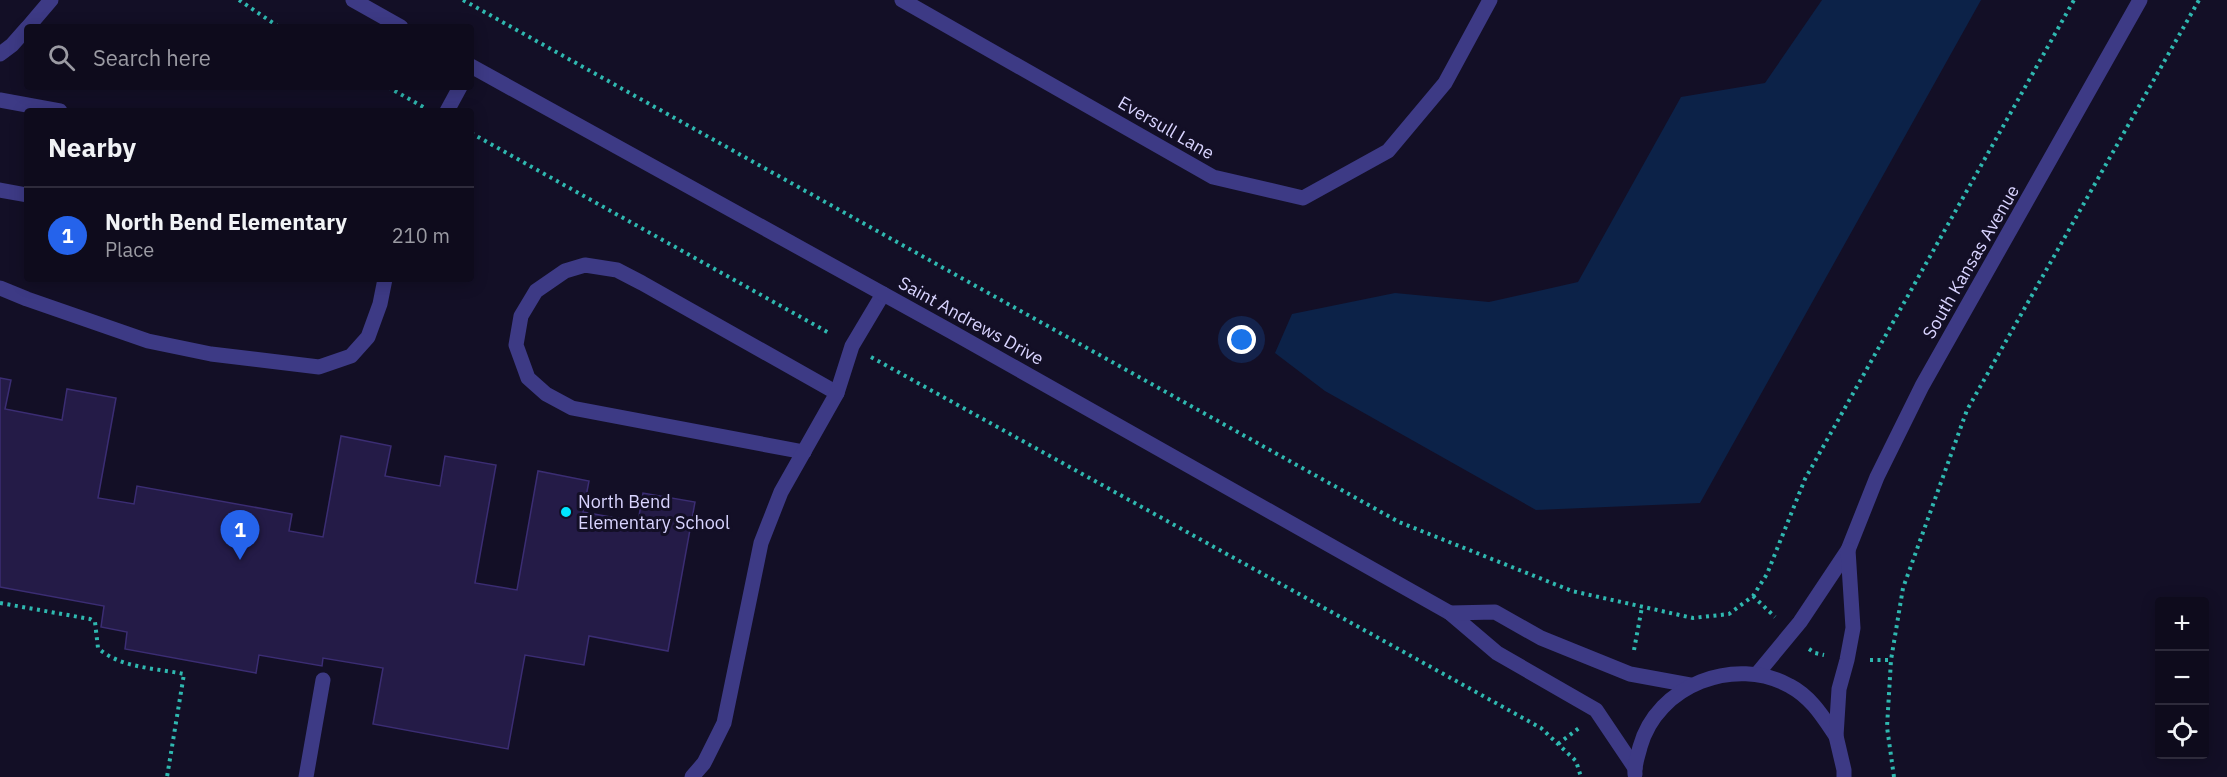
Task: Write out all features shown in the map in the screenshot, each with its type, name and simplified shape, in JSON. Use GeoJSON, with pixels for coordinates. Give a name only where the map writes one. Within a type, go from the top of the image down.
{"type":"FeatureCollection","features":[{"type":"Feature","properties":{"kind":"street"},"geometry":{"type":"LineString","coordinates":[[31,24],[51,0]]}},
{"type":"Feature","properties":{"kind":"street"},"geometry":{"type":"LineString","coordinates":[[353,0],[396,24]]}},
{"type":"Feature","properties":{"kind":"street","name":"Eversull Lane"},"geometry":{"type":"LineString","coordinates":[[902,0],[1213,177],[1303,198],[1388,151],[1445,83],[1490,0]]}},
{"type":"Feature","properties":{"kind":"street","name":"South Kansas Avenue"},"geometry":{"type":"LineString","coordinates":[[1757,674],[1800,622],[1848,550],[1877,477],[1922,386],[2140,0]]}},
{"type":"Feature","properties":{"kind":"street"},"geometry":{"type":"LineString","coordinates":[[0,54],[24,32]]}},
{"type":"Feature","properties":{"kind":"street","name":"Saint Andrews Drive"},"geometry":{"type":"LineString","coordinates":[[474,69],[883,294],[1450,613],[1497,653],[1596,710],[1635,773]]}},
{"type":"Feature","properties":{"kind":"street"},"geometry":{"type":"LineString","coordinates":[[449,108],[458,90]]}},
{"type":"Feature","properties":{"kind":"street"},"geometry":{"type":"LineString","coordinates":[[0,100],[44,108]]}},
{"type":"Feature","properties":{"kind":"street"},"geometry":{"type":"LineString","coordinates":[[0,190],[24,194]]}},
{"type":"Feature","properties":{"kind":"street"},"geometry":{"type":"LineString","coordinates":[[804,452],[573,408],[546,394],[528,378],[516,345],[521,316],[536,291],[565,271],[585,265],[617,270],[837,393]]}},
{"type":"Feature","properties":{"kind":"street"},"geometry":{"type":"LineString","coordinates":[[0,288],[148,340],[211,354],[319,367],[351,356],[368,337],[385,282]]}},
{"type":"Feature","properties":{"kind":"street"},"geometry":{"type":"LineString","coordinates":[[692,777],[704,763],[724,723],[760,543],[781,492],[837,393],[852,346],[883,294]]}},
{"type":"Feature","properties":{"kind":"street","name":"South Kansas Avenue"},"geometry":{"type":"LineString","coordinates":[[1844,777],[1836,736],[1839,689],[1853,628],[1848,550]]}},
{"type":"Feature","properties":{"kind":"street"},"geometry":{"type":"LineString","coordinates":[[1450,613],[1495,612],[1541,638],[1630,674],[1690,685]]}},
{"type":"Feature","properties":{"kind":"street","name":"South Kansas Avenue"},"geometry":{"type":"LineString","coordinates":[[1635,773],[1644,735],[1662,706],[1690,685],[1723,674],[1757,674],[1790,686],[1817,708],[1836,736]]}},
{"type":"Feature","properties":{"kind":"street"},"geometry":{"type":"LineString","coordinates":[[306,777],[322,680]]}},
{"type":"Feature","properties":{"kind":"path"},"geometry":{"type":"LineString","coordinates":[[239,0],[275,24]]}},
{"type":"Feature","properties":{"kind":"path"},"geometry":{"type":"LineString","coordinates":[[463,0],[1399,522],[1572,591],[1693,618],[1729,614],[1753,596],[1767,574],[1805,479],[2074,0]]}},
{"type":"Feature","properties":{"kind":"path"},"geometry":{"type":"LineString","coordinates":[[1894,777],[1887,727],[1888,705],[1891,660],[1903,588],[1967,410],[2199,0]]}},
{"type":"Feature","properties":{"kind":"path"},"geometry":{"type":"LineString","coordinates":[[393,90],[426,108]]}},
{"type":"Feature","properties":{"kind":"path"},"geometry":{"type":"LineString","coordinates":[[474,135],[1541,728],[1576,761],[1581,777]]}},
{"type":"Feature","properties":{"kind":"path"},"geometry":{"type":"LineString","coordinates":[[0,603],[90,619],[95,622],[98,648],[106,656],[118,662],[184,674],[167,777]]}},
{"type":"Feature","properties":{"kind":"water"},"geometry":{"type":"Polygon","coordinates":[[[1822,0],[1981,0],[1700,503],[1536,510],[1325,391],[1275,353],[1292,314],[1395,293],[1489,302],[1578,282],[1681,97],[1765,83],[1822,0]]]}},
{"type":"Feature","properties":{"kind":"building"},"geometry":{"type":"Polygon","coordinates":[[[0,378],[11,380],[5,409],[62,420],[67,389],[116,398],[98,498],[134,504],[137,486],[292,514],[289,531],[323,537],[341,436],[391,446],[385,476],[440,486],[445,456],[496,465],[475,583],[517,590],[538,471],[589,481],[583,512],[638,522],[643,493],[695,502],[668,651],[589,636],[584,665],[525,655],[508,749],[373,724],[383,668],[323,658],[322,666],[259,655],[256,673],[125,649],[127,632],[101,627],[104,606],[0,587],[0,378]]]}},
{"type":"Feature","properties":{"kind":"place","name":"North Bend Elementary School"},"geometry":{"type":"Point","coordinates":[566,512]}},
{"type":"Feature","properties":{"kind":"place","name":"North Bend Elementary"},"geometry":{"type":"Point","coordinates":[240,560]}}]}
